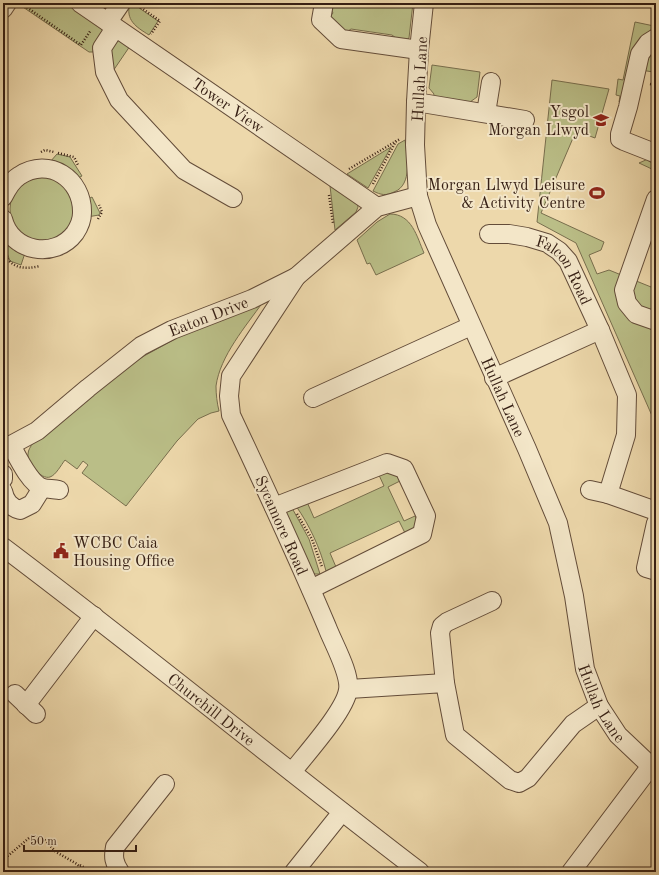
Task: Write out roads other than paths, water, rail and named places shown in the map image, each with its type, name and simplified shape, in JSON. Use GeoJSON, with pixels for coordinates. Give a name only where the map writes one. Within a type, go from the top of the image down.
{"type":"FeatureCollection","features":[{"type":"Feature","properties":{"kind":"street"},"geometry":{"type":"LineString","coordinates":[[3,9],[7,3]]}},
{"type":"Feature","properties":{"kind":"street","name":"Tower View"},"geometry":{"type":"LineString","coordinates":[[80,3],[371,203]]}},
{"type":"Feature","properties":{"kind":"street"},"geometry":{"type":"LineString","coordinates":[[121,3],[108,22],[102,48],[105,72],[119,100],[184,170],[233,198]]}},
{"type":"Feature","properties":{"kind":"street"},"geometry":{"type":"LineString","coordinates":[[324,3],[322,20],[341,39],[419,50]]}},
{"type":"Feature","properties":{"kind":"street","name":"Hullah Lane"},"geometry":{"type":"LineString","coordinates":[[424,3],[416,102],[418,196],[427,225],[527,449],[558,523],[574,596],[585,669],[599,706],[618,735],[653,769]]}},
{"type":"Feature","properties":{"kind":"street"},"geometry":{"type":"LineString","coordinates":[[656,38],[648,43],[640,54],[628,107],[620,134],[620,139],[656,154]]}},
{"type":"Feature","properties":{"kind":"street"},"geometry":{"type":"LineString","coordinates":[[486,113],[491,82]]}},
{"type":"Feature","properties":{"kind":"street"},"geometry":{"type":"LineString","coordinates":[[416,102],[525,120]]}},
{"type":"Feature","properties":{"kind":"street"},"geometry":{"type":"LineString","coordinates":[[3,198],[8,186],[18,176],[30,170],[44,168],[57,172],[69,179],[78,190],[82,202],[82,215],[78,228],[71,238],[60,246],[47,250],[34,249],[22,245],[11,236],[4,224]]}},
{"type":"Feature","properties":{"kind":"street","name":"Eaton Drive"},"geometry":{"type":"LineString","coordinates":[[7,447],[37,431],[141,346],[172,330],[252,299],[296,277],[335,243],[371,203],[418,196]]}},
{"type":"Feature","properties":{"kind":"street"},"geometry":{"type":"LineString","coordinates":[[656,199],[624,290],[627,303],[636,314],[656,321]]}},
{"type":"Feature","properties":{"kind":"street","name":"Falcon Road"},"geometry":{"type":"LineString","coordinates":[[489,234],[508,228],[547,244],[558,251],[568,261],[600,330],[627,394],[626,435],[608,494]]}},
{"type":"Feature","properties":{"kind":"street","name":"Sycamore Road"},"geometry":{"type":"LineString","coordinates":[[296,277],[231,376],[229,396],[231,415],[282,505],[318,585],[346,672],[349,689]]}},
{"type":"Feature","properties":{"kind":"street"},"geometry":{"type":"LineString","coordinates":[[313,398],[471,326]]}},
{"type":"Feature","properties":{"kind":"street","name":"Falcon Road"},"geometry":{"type":"LineString","coordinates":[[494,378],[600,330]]}},
{"type":"Feature","properties":{"kind":"street"},"geometry":{"type":"LineString","coordinates":[[3,491],[6,500],[10,505],[20,510],[32,504],[50,489],[33,480],[7,447]]}},
{"type":"Feature","properties":{"kind":"street"},"geometry":{"type":"LineString","coordinates":[[282,505],[387,463],[404,469],[426,516],[422,534],[318,585]]}},
{"type":"Feature","properties":{"kind":"street"},"geometry":{"type":"LineString","coordinates":[[3,474],[3,479]]}},
{"type":"Feature","properties":{"kind":"street"},"geometry":{"type":"LineString","coordinates":[[590,490],[608,494],[656,511]]}},
{"type":"Feature","properties":{"kind":"street"},"geometry":{"type":"LineString","coordinates":[[656,524],[646,568],[656,571]]}},
{"type":"Feature","properties":{"kind":"street","name":"Churchill Drive"},"geometry":{"type":"LineString","coordinates":[[3,547],[94,616],[420,872]]}},
{"type":"Feature","properties":{"kind":"street"},"geometry":{"type":"LineString","coordinates":[[492,601],[447,622],[442,626],[440,633],[445,683],[455,735],[510,780],[519,783],[528,778],[573,724],[599,706]]}},
{"type":"Feature","properties":{"kind":"street"},"geometry":{"type":"LineString","coordinates":[[26,704],[94,616]]}},
{"type":"Feature","properties":{"kind":"street"},"geometry":{"type":"LineString","coordinates":[[292,772],[336,716],[345,701],[349,689],[445,683]]}},
{"type":"Feature","properties":{"kind":"street"},"geometry":{"type":"LineString","coordinates":[[571,872],[653,769]]}},
{"type":"Feature","properties":{"kind":"street"},"geometry":{"type":"LineString","coordinates":[[120,872],[114,857],[115,847],[165,784]]}},
{"type":"Feature","properties":{"kind":"street"},"geometry":{"type":"LineString","coordinates":[[294,872],[342,812]]}},
{"type":"Feature","properties":{"kind":"place","name":"Ysgol Morgan Llwyd"},"geometry":{"type":"Point","coordinates":[601,120]}},
{"type":"Feature","properties":{"kind":"place","name":"Morgan Llwyd Leisure & Activity Centre"},"geometry":{"type":"Point","coordinates":[597,193]}},
{"type":"Feature","properties":{"kind":"place","name":"WCBC Caia Housing Office"},"geometry":{"type":"Point","coordinates":[61,551]}}]}
